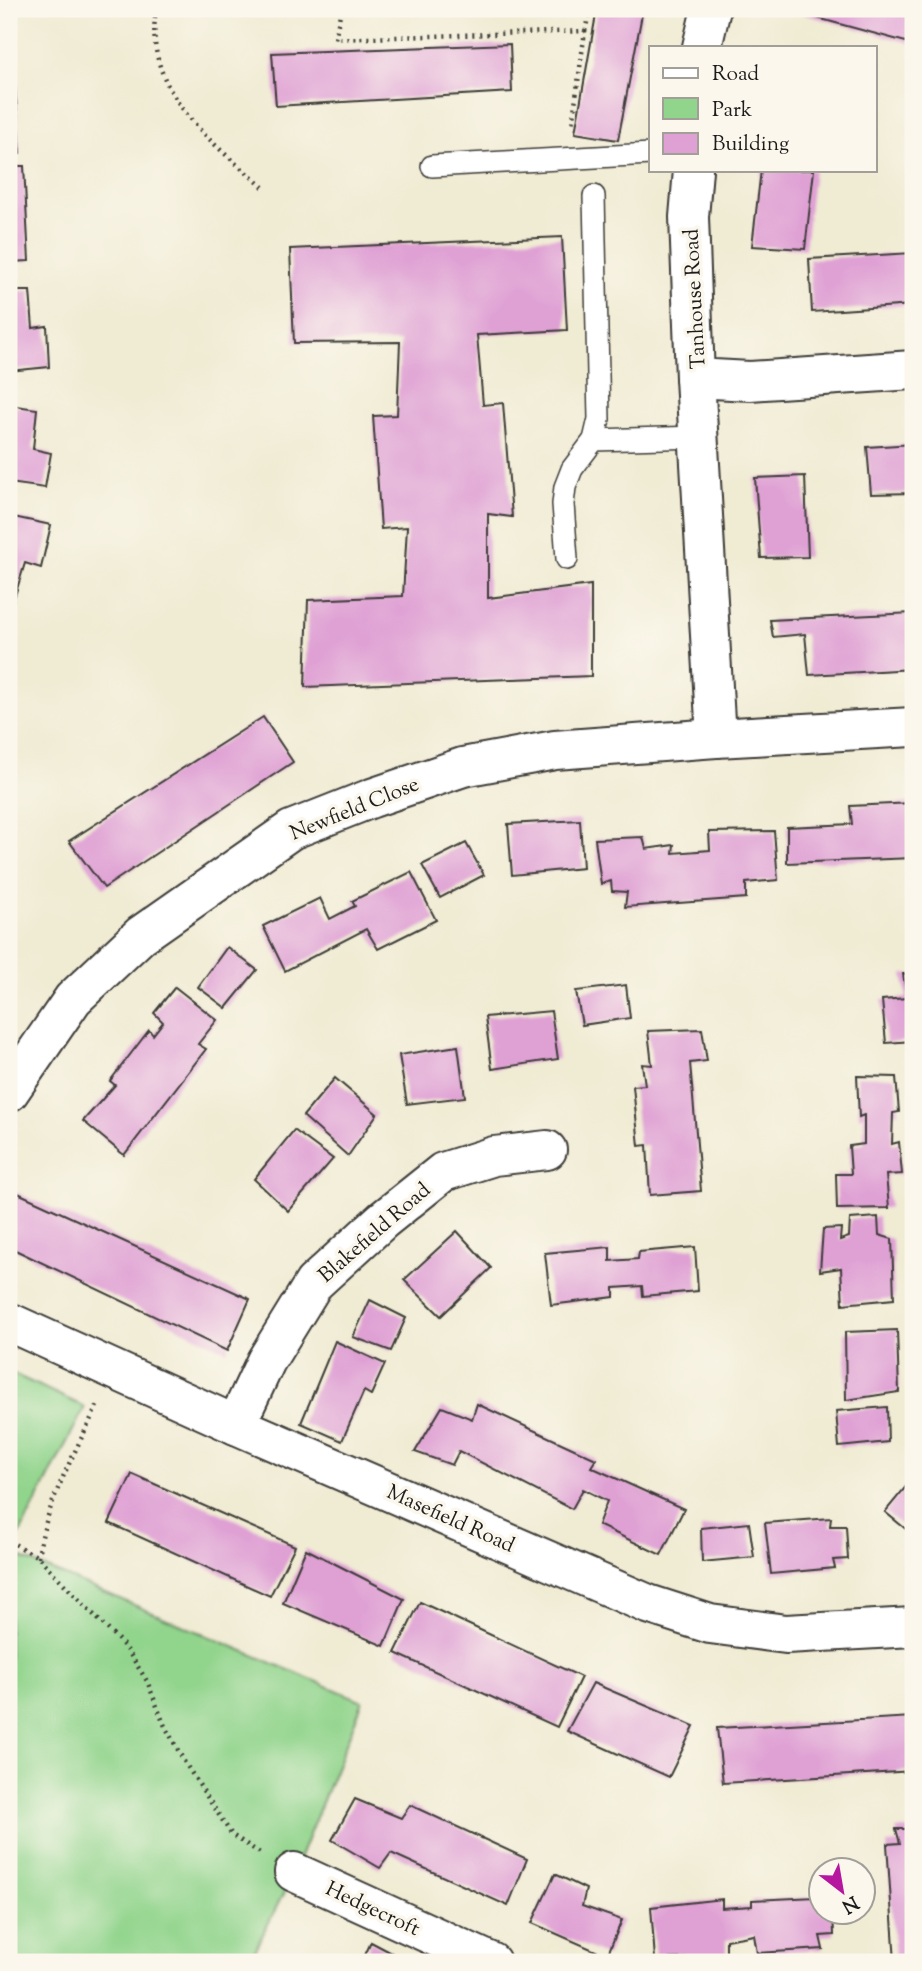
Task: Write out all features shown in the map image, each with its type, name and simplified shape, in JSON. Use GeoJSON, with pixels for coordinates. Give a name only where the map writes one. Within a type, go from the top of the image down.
{"type":"FeatureCollection","features":[{"type":"Feature","properties":{"kind":"street"},"geometry":{"type":"LineString","coordinates":[[702,46],[711,9]]}},
{"type":"Feature","properties":{"kind":"street","name":"Tanhouse Road"},"geometry":{"type":"LineString","coordinates":[[693,172],[689,217],[695,378],[750,381],[913,370]]}},
{"type":"Feature","properties":{"kind":"street"},"geometry":{"type":"LineString","coordinates":[[695,378],[716,738]]}},
{"type":"Feature","properties":{"kind":"street","name":"Newfield Close"},"geometry":{"type":"LineString","coordinates":[[9,1092],[73,999],[141,935],[291,830],[463,766],[555,750],[913,726]]}},
{"type":"Feature","properties":{"kind":"street","name":"Blakefield Road"},"geometry":{"type":"LineString","coordinates":[[236,1424],[266,1361],[314,1283],[383,1220],[443,1172],[494,1156],[547,1150]]}},
{"type":"Feature","properties":{"kind":"street","name":"Masefield Road"},"geometry":{"type":"LineString","coordinates":[[9,1322],[648,1604],[710,1624],[786,1634],[913,1627]]}},
{"type":"Feature","properties":{"kind":"street","name":"Hedgecroft"},"geometry":{"type":"LineString","coordinates":[[294,1872],[486,1961]]}},
{"type":"Feature","properties":{"kind":"lane"},"geometry":{"type":"LineString","coordinates":[[432,166],[649,153]]}},
{"type":"Feature","properties":{"kind":"lane"},"geometry":{"type":"LineString","coordinates":[[567,558],[563,504],[565,487],[572,469],[594,440],[599,419],[594,196]]}},
{"type":"Feature","properties":{"kind":"lane"},"geometry":{"type":"LineString","coordinates":[[594,440],[699,437]]}},
{"type":"Feature","properties":{"kind":"path"},"geometry":{"type":"LineString","coordinates":[[156,9],[155,51],[164,82],[186,114],[263,187]]}},
{"type":"Feature","properties":{"kind":"path"},"geometry":{"type":"LineString","coordinates":[[341,9],[335,39],[585,31]]}},
{"type":"Feature","properties":{"kind":"path"},"geometry":{"type":"LineString","coordinates":[[572,126],[590,9]]}},
{"type":"Feature","properties":{"kind":"path"},"geometry":{"type":"LineString","coordinates":[[38,1557],[41,1534],[52,1501],[98,1404]]}},
{"type":"Feature","properties":{"kind":"path"},"geometry":{"type":"LineString","coordinates":[[9,1541],[38,1557],[126,1648],[147,1681],[164,1724],[185,1763],[232,1835],[294,1872]]}},
{"type":"Feature","properties":{"kind":"green space"},"geometry":{"type":"Polygon","coordinates":[[[9,1372],[85,1407],[10,1553],[363,1701],[294,1872],[249,1962],[9,1962],[9,1372]]]}},
{"type":"Feature","properties":{"kind":"building"},"geometry":{"type":"Polygon","coordinates":[[[11,9],[13,46],[9,46],[11,9]]]}},
{"type":"Feature","properties":{"kind":"building"},"geometry":{"type":"Polygon","coordinates":[[[597,9],[643,9],[618,140],[575,133],[597,9]]]}},
{"type":"Feature","properties":{"kind":"building"},"geometry":{"type":"Polygon","coordinates":[[[800,9],[913,9],[913,44],[799,13],[800,9]]]}},
{"type":"Feature","properties":{"kind":"building"},"geometry":{"type":"Polygon","coordinates":[[[510,44],[512,92],[276,106],[272,53],[510,44]]]}},
{"type":"Feature","properties":{"kind":"building"},"geometry":{"type":"Polygon","coordinates":[[[14,70],[20,153],[9,154],[9,71],[14,70]]]}},
{"type":"Feature","properties":{"kind":"building"},"geometry":{"type":"Polygon","coordinates":[[[9,166],[24,166],[29,261],[9,262],[9,166]]]}},
{"type":"Feature","properties":{"kind":"building"},"geometry":{"type":"Polygon","coordinates":[[[761,172],[814,172],[805,249],[752,246],[761,172]]]}},
{"type":"Feature","properties":{"kind":"building"},"geometry":{"type":"Polygon","coordinates":[[[562,237],[567,330],[477,335],[483,405],[503,403],[512,517],[488,514],[488,598],[591,585],[591,676],[305,687],[308,600],[403,596],[407,527],[381,529],[373,416],[397,415],[400,342],[294,343],[290,249],[562,237]]]}},
{"type":"Feature","properties":{"kind":"building"},"geometry":{"type":"Polygon","coordinates":[[[913,253],[913,305],[812,312],[809,259],[913,253]]]}},
{"type":"Feature","properties":{"kind":"building"},"geometry":{"type":"Polygon","coordinates":[[[9,291],[30,291],[33,328],[47,326],[49,367],[9,371],[9,291]]]}},
{"type":"Feature","properties":{"kind":"building"},"geometry":{"type":"Polygon","coordinates":[[[9,405],[37,409],[33,449],[51,453],[45,488],[9,483],[9,405]]]}},
{"type":"Feature","properties":{"kind":"building"},"geometry":{"type":"Polygon","coordinates":[[[913,444],[913,493],[871,494],[867,447],[913,444]]]}},
{"type":"Feature","properties":{"kind":"building"},"geometry":{"type":"Polygon","coordinates":[[[805,476],[808,557],[761,558],[755,478],[805,476]]]}},
{"type":"Feature","properties":{"kind":"building"},"geometry":{"type":"Polygon","coordinates":[[[9,516],[51,525],[41,568],[25,563],[13,602],[9,601],[9,516]]]}},
{"type":"Feature","properties":{"kind":"building"},"geometry":{"type":"Polygon","coordinates":[[[913,613],[913,669],[809,675],[805,634],[773,637],[770,620],[913,613]]]}},
{"type":"Feature","properties":{"kind":"building"},"geometry":{"type":"Polygon","coordinates":[[[263,717],[293,762],[104,888],[69,841],[263,717]]]}},
{"type":"Feature","properties":{"kind":"building"},"geometry":{"type":"Polygon","coordinates":[[[913,803],[913,858],[787,863],[787,827],[852,824],[850,806],[913,803]]]}},
{"type":"Feature","properties":{"kind":"building"},"geometry":{"type":"Polygon","coordinates":[[[580,820],[583,868],[512,875],[508,824],[580,820]]]}},
{"type":"Feature","properties":{"kind":"building"},"geometry":{"type":"Polygon","coordinates":[[[774,831],[778,880],[746,883],[746,898],[625,907],[627,892],[612,891],[611,881],[601,884],[595,839],[643,837],[646,849],[674,845],[673,853],[710,850],[709,832],[774,831]]]}},
{"type":"Feature","properties":{"kind":"building"},"geometry":{"type":"Polygon","coordinates":[[[466,843],[484,875],[440,898],[422,865],[466,843]]]}},
{"type":"Feature","properties":{"kind":"building"},"geometry":{"type":"Polygon","coordinates":[[[411,872],[436,920],[378,949],[366,929],[285,971],[263,926],[320,898],[330,919],[355,906],[352,901],[411,872]]]}},
{"type":"Feature","properties":{"kind":"building"},"geometry":{"type":"Polygon","coordinates":[[[227,947],[257,970],[226,1008],[198,987],[227,947]]]}},
{"type":"Feature","properties":{"kind":"building"},"geometry":{"type":"Polygon","coordinates":[[[903,974],[913,974],[913,1041],[886,1043],[882,1000],[907,998],[903,974]]]}},
{"type":"Feature","properties":{"kind":"building"},"geometry":{"type":"Polygon","coordinates":[[[626,985],[630,1018],[582,1025],[576,991],[626,985]]]}},
{"type":"Feature","properties":{"kind":"building"},"geometry":{"type":"Polygon","coordinates":[[[175,987],[217,1020],[198,1044],[206,1049],[124,1155],[83,1121],[115,1085],[110,1081],[149,1030],[153,1035],[163,1022],[154,1013],[175,987]]]}},
{"type":"Feature","properties":{"kind":"building"},"geometry":{"type":"Polygon","coordinates":[[[551,1011],[558,1059],[492,1069],[485,1017],[551,1011]]]}},
{"type":"Feature","properties":{"kind":"building"},"geometry":{"type":"Polygon","coordinates":[[[702,1029],[707,1061],[690,1063],[701,1191],[650,1195],[647,1145],[639,1146],[633,1086],[645,1085],[642,1064],[652,1065],[648,1031],[702,1029]]]}},
{"type":"Feature","properties":{"kind":"building"},"geometry":{"type":"Polygon","coordinates":[[[458,1046],[465,1097],[407,1104],[399,1055],[458,1046]]]}},
{"type":"Feature","properties":{"kind":"building"},"geometry":{"type":"Polygon","coordinates":[[[857,1076],[896,1077],[899,1112],[893,1113],[892,1144],[899,1142],[902,1174],[886,1175],[889,1208],[837,1209],[836,1174],[851,1174],[849,1146],[864,1144],[864,1115],[859,1117],[857,1076]]]}},
{"type":"Feature","properties":{"kind":"building"},"geometry":{"type":"Polygon","coordinates":[[[335,1078],[377,1114],[348,1156],[303,1116],[335,1078]]]}},
{"type":"Feature","properties":{"kind":"building"},"geometry":{"type":"Polygon","coordinates":[[[294,1130],[333,1159],[288,1211],[254,1179],[294,1130]]]}},
{"type":"Feature","properties":{"kind":"building"},"geometry":{"type":"Polygon","coordinates":[[[9,1189],[250,1299],[227,1351],[9,1247],[9,1189]]]}},
{"type":"Feature","properties":{"kind":"building"},"geometry":{"type":"Polygon","coordinates":[[[878,1217],[879,1235],[892,1239],[894,1299],[843,1304],[841,1268],[820,1271],[823,1229],[841,1228],[840,1240],[849,1237],[850,1219],[878,1217]]]}},
{"type":"Feature","properties":{"kind":"building"},"geometry":{"type":"Polygon","coordinates":[[[457,1231],[491,1268],[441,1316],[404,1280],[457,1231]]]}},
{"type":"Feature","properties":{"kind":"building"},"geometry":{"type":"Polygon","coordinates":[[[610,1247],[610,1261],[638,1259],[639,1252],[695,1247],[698,1291],[643,1296],[642,1286],[614,1288],[614,1297],[551,1305],[545,1253],[610,1247]]]}},
{"type":"Feature","properties":{"kind":"building"},"geometry":{"type":"Polygon","coordinates":[[[370,1300],[406,1318],[391,1351],[353,1337],[370,1300]]]}},
{"type":"Feature","properties":{"kind":"building"},"geometry":{"type":"Polygon","coordinates":[[[897,1330],[899,1392],[846,1400],[845,1332],[897,1330]]]}},
{"type":"Feature","properties":{"kind":"building"},"geometry":{"type":"Polygon","coordinates":[[[335,1341],[385,1364],[371,1395],[364,1391],[342,1441],[301,1423],[335,1341]]]}},
{"type":"Feature","properties":{"kind":"building"},"geometry":{"type":"Polygon","coordinates":[[[477,1404],[596,1459],[591,1467],[684,1509],[661,1555],[598,1525],[607,1501],[583,1489],[572,1509],[459,1451],[452,1465],[415,1452],[442,1407],[472,1419],[477,1404]]]}},
{"type":"Feature","properties":{"kind":"building"},"geometry":{"type":"Polygon","coordinates":[[[887,1407],[888,1442],[839,1447],[836,1411],[887,1407]]]}},
{"type":"Feature","properties":{"kind":"building"},"geometry":{"type":"Polygon","coordinates":[[[132,1474],[295,1546],[270,1596],[109,1523],[132,1474]]]}},
{"type":"Feature","properties":{"kind":"building"},"geometry":{"type":"Polygon","coordinates":[[[913,1478],[913,1535],[885,1512],[913,1478]]]}},
{"type":"Feature","properties":{"kind":"building"},"geometry":{"type":"Polygon","coordinates":[[[831,1518],[830,1526],[846,1526],[848,1559],[833,1560],[835,1568],[771,1574],[765,1523],[831,1518]]]}},
{"type":"Feature","properties":{"kind":"building"},"geometry":{"type":"Polygon","coordinates":[[[749,1523],[754,1557],[702,1562],[701,1528],[749,1523]]]}},
{"type":"Feature","properties":{"kind":"building"},"geometry":{"type":"Polygon","coordinates":[[[306,1549],[404,1599],[384,1646],[283,1603],[306,1549]]]}},
{"type":"Feature","properties":{"kind":"building"},"geometry":{"type":"Polygon","coordinates":[[[420,1602],[581,1677],[557,1727],[395,1653],[420,1602]]]}},
{"type":"Feature","properties":{"kind":"building"},"geometry":{"type":"Polygon","coordinates":[[[593,1683],[694,1726],[669,1777],[567,1731],[593,1683]]]}},
{"type":"Feature","properties":{"kind":"building"},"geometry":{"type":"Polygon","coordinates":[[[913,1717],[913,1771],[723,1783],[717,1728],[913,1717]]]}},
{"type":"Feature","properties":{"kind":"building"},"geometry":{"type":"Polygon","coordinates":[[[355,1799],[401,1818],[410,1805],[527,1859],[508,1906],[391,1853],[380,1868],[332,1840],[355,1799]]]}},
{"type":"Feature","properties":{"kind":"building"},"geometry":{"type":"Polygon","coordinates":[[[896,1829],[913,1829],[913,1962],[895,1962],[887,1844],[900,1843],[896,1829]]]}},
{"type":"Feature","properties":{"kind":"building"},"geometry":{"type":"Polygon","coordinates":[[[555,1874],[586,1889],[582,1906],[622,1920],[607,1956],[532,1923],[555,1874]]]}},
{"type":"Feature","properties":{"kind":"building"},"geometry":{"type":"Polygon","coordinates":[[[806,1897],[806,1926],[834,1926],[834,1935],[820,1936],[823,1949],[757,1953],[754,1935],[726,1940],[726,1958],[655,1959],[651,1907],[722,1899],[722,1908],[752,1906],[752,1900],[806,1897]]]}},
{"type":"Feature","properties":{"kind":"building"},"geometry":{"type":"Polygon","coordinates":[[[371,1942],[409,1962],[362,1962],[371,1942]]]}}]}
